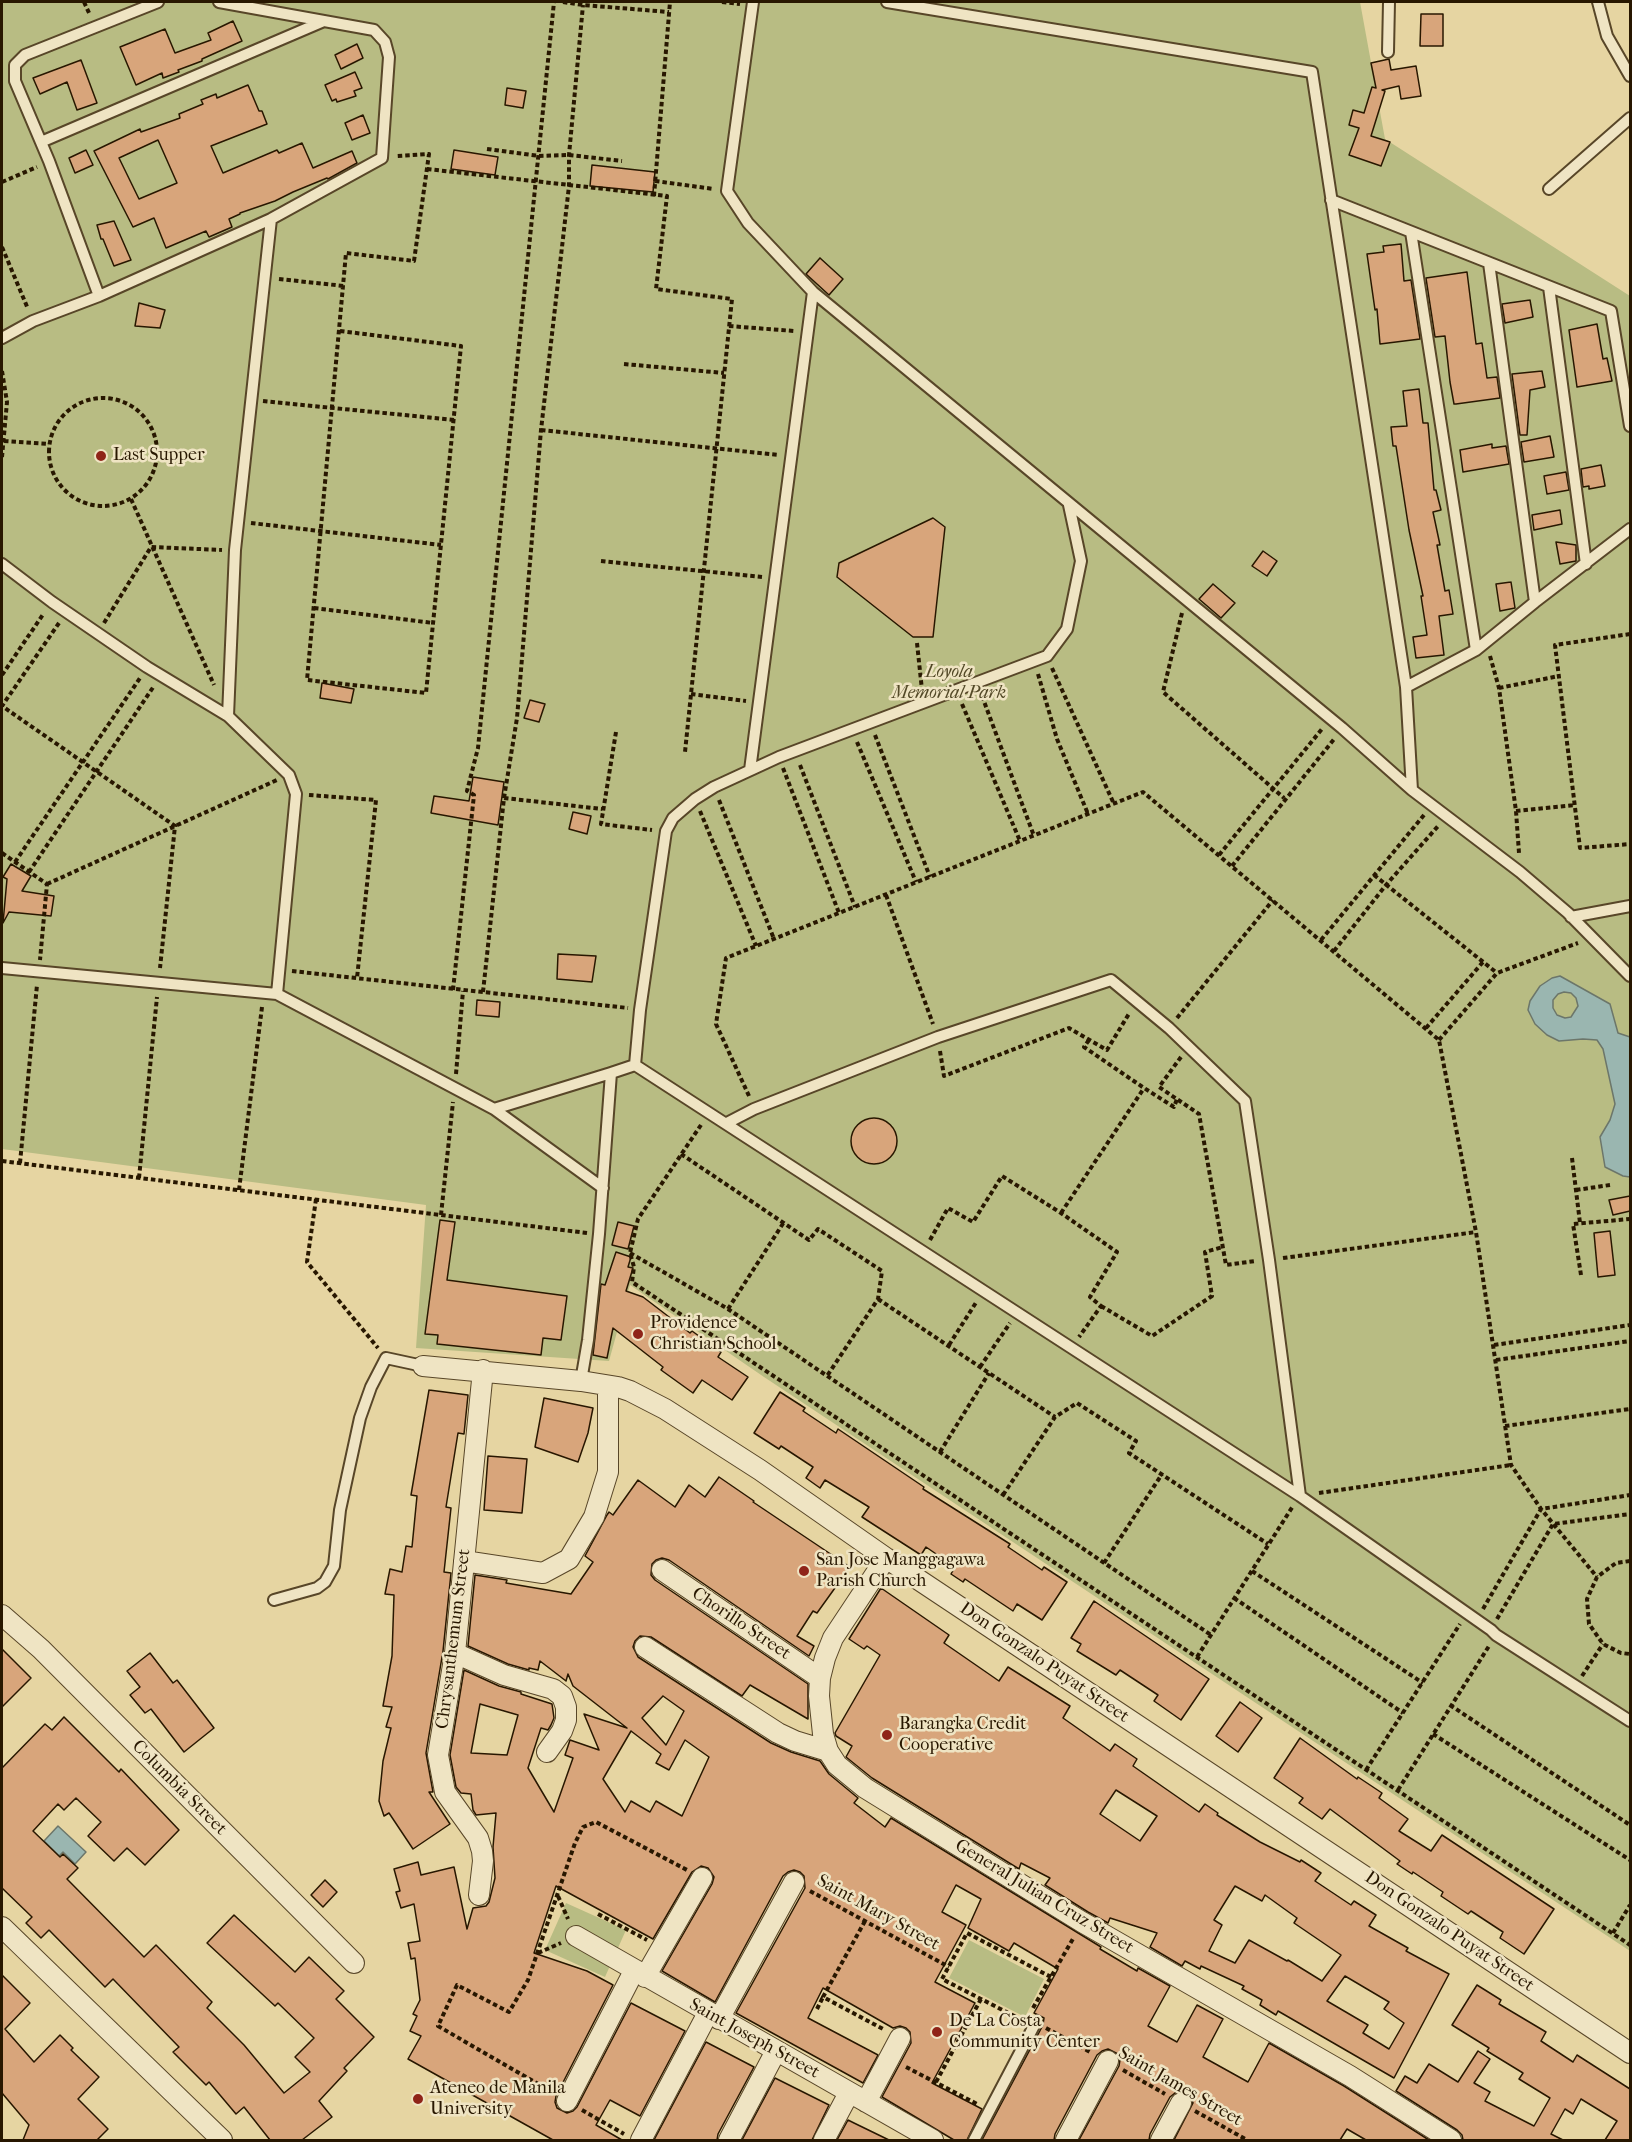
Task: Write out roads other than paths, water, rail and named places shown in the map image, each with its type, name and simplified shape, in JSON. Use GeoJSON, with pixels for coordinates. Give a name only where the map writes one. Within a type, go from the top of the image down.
{"type":"FeatureCollection","features":[{"type":"Feature","properties":{"kind":"street","name":"Don Gonzalo Puyat Street"},"geometry":{"type":"LineString","coordinates":[[423,1366],[580,1381],[630,1391],[697,1429],[886,1558],[1630,2053]]}},
{"type":"Feature","properties":{"kind":"street","name":"Chrysanthemum Street"},"geometry":{"type":"LineString","coordinates":[[478,1895],[483,1861],[482,1851],[478,1838],[445,1792],[438,1755],[455,1653],[483,1370]]}},
{"type":"Feature","properties":{"kind":"street"},"geometry":{"type":"LineString","coordinates":[[464,1561],[543,1573],[569,1559],[594,1517],[608,1472],[608,1386]]}},
{"type":"Feature","properties":{"kind":"street","name":"General Julian Cruz Street"},"geometry":{"type":"LineString","coordinates":[[886,1558],[833,1638],[820,1678],[820,1718],[828,1751],[837,1765],[865,1788],[1082,1922],[1341,2071],[1451,2140]]}},
{"type":"Feature","properties":{"kind":"street","name":"Chorillo Street"},"geometry":{"type":"LineString","coordinates":[[662,1570],[820,1678]]}},
{"type":"Feature","properties":{"kind":"street","name":"Columbia Street"},"geometry":{"type":"LineString","coordinates":[[2,1615],[41,1649],[354,1963]]}},
{"type":"Feature","properties":{"kind":"street"},"geometry":{"type":"LineString","coordinates":[[645,1647],[778,1733],[828,1751]]}},
{"type":"Feature","properties":{"kind":"street"},"geometry":{"type":"LineString","coordinates":[[455,1653],[504,1675],[553,1689],[562,1696],[566,1707],[566,1720],[562,1731],[547,1752]]}},
{"type":"Feature","properties":{"kind":"street"},"geometry":{"type":"LineString","coordinates":[[567,2101],[639,1974],[702,1878]]}},
{"type":"Feature","properties":{"kind":"street"},"geometry":{"type":"LineString","coordinates":[[633,2138],[713,2016],[794,1882]]}},
{"type":"Feature","properties":{"kind":"street"},"geometry":{"type":"LineString","coordinates":[[2,1927],[222,2140]]}},
{"type":"Feature","properties":{"kind":"street","name":"Saint Joseph Street"},"geometry":{"type":"LineString","coordinates":[[576,1936],[857,2097],[923,2138]]}},
{"type":"Feature","properties":{"kind":"street"},"geometry":{"type":"LineString","coordinates":[[824,2140],[889,2058],[900,2038]]}},
{"type":"Feature","properties":{"kind":"street"},"geometry":{"type":"LineString","coordinates":[[729,2140],[776,2051]]}},
{"type":"Feature","properties":{"kind":"street"},"geometry":{"type":"LineString","coordinates":[[1066,2140],[1108,2061]]}},
{"type":"Feature","properties":{"kind":"street"},"geometry":{"type":"LineString","coordinates":[[1161,2140],[1181,2103]]}},
{"type":"Feature","properties":{"kind":"lane"},"geometry":{"type":"LineString","coordinates":[[99,296],[49,161],[15,81],[15,65],[25,55],[158,2]]}},
{"type":"Feature","properties":{"kind":"lane"},"geometry":{"type":"LineString","coordinates":[[2,338],[33,321],[99,296],[271,219],[382,158],[389,57],[385,42],[374,30],[219,2]]}},
{"type":"Feature","properties":{"kind":"lane"},"geometry":{"type":"LineString","coordinates":[[753,2],[727,191],[748,223],[813,292],[1330,719],[1412,790],[1520,872],[1571,917],[1630,976]]}},
{"type":"Feature","properties":{"kind":"lane"},"geometry":{"type":"LineString","coordinates":[[887,2],[1312,72],[1406,687],[1412,790]]}},
{"type":"Feature","properties":{"kind":"lane"},"geometry":{"type":"LineString","coordinates":[[1388,52],[1389,2]]}},
{"type":"Feature","properties":{"kind":"lane"},"geometry":{"type":"LineString","coordinates":[[1598,2],[1607,36],[1630,76]]}},
{"type":"Feature","properties":{"kind":"lane"},"geometry":{"type":"LineString","coordinates":[[41,142],[324,21]]}},
{"type":"Feature","properties":{"kind":"lane"},"geometry":{"type":"LineString","coordinates":[[1550,189],[1630,118]]}},
{"type":"Feature","properties":{"kind":"lane"},"geometry":{"type":"LineString","coordinates":[[1331,200],[1611,311],[1630,426]]}},
{"type":"Feature","properties":{"kind":"lane"},"geometry":{"type":"LineString","coordinates":[[228,716],[235,550],[271,219]]}},
{"type":"Feature","properties":{"kind":"lane"},"geometry":{"type":"LineString","coordinates":[[1411,232],[1476,650]]}},
{"type":"Feature","properties":{"kind":"lane"},"geometry":{"type":"LineString","coordinates":[[1489,263],[1535,602]]}},
{"type":"Feature","properties":{"kind":"lane"},"geometry":{"type":"LineString","coordinates":[[1549,287],[1587,564]]}},
{"type":"Feature","properties":{"kind":"lane"},"geometry":{"type":"LineString","coordinates":[[750,770],[813,292]]}},
{"type":"Feature","properties":{"kind":"lane"},"geometry":{"type":"LineString","coordinates":[[635,1065],[640,1010],[666,831],[673,818],[695,799],[714,787],[779,757],[1047,656],[1067,629],[1081,561],[1069,505]]}},
{"type":"Feature","properties":{"kind":"lane"},"geometry":{"type":"LineString","coordinates":[[1406,687],[1476,650],[1630,529]]}},
{"type":"Feature","properties":{"kind":"lane"},"geometry":{"type":"LineString","coordinates":[[2,564],[66,612],[160,676],[228,716],[289,775],[296,794],[277,994]]}},
{"type":"Feature","properties":{"kind":"lane"},"geometry":{"type":"LineString","coordinates":[[1571,917],[1630,906]]}},
{"type":"Feature","properties":{"kind":"lane"},"geometry":{"type":"LineString","coordinates":[[2,968],[159,981],[277,994],[494,1109],[603,1188]]}},
{"type":"Feature","properties":{"kind":"lane"},"geometry":{"type":"LineString","coordinates":[[727,1124],[754,1109],[938,1037],[1111,980],[1169,1028],[1245,1101],[1269,1260],[1300,1496]]}},
{"type":"Feature","properties":{"kind":"lane"},"geometry":{"type":"LineString","coordinates":[[494,1109],[635,1065]]}},
{"type":"Feature","properties":{"kind":"lane"},"geometry":{"type":"LineString","coordinates":[[635,1065],[1300,1496],[1476,1620],[1630,1721]]}},
{"type":"Feature","properties":{"kind":"lane"},"geometry":{"type":"LineString","coordinates":[[580,1381],[588,1340],[599,1234],[611,1073]]}},
{"type":"Feature","properties":{"kind":"lane"},"geometry":{"type":"LineString","coordinates":[[274,1600],[317,1588],[325,1582],[334,1566],[340,1509],[360,1418],[371,1387],[386,1358],[423,1366]]}},
{"type":"Feature","properties":{"kind":"lane"},"geometry":{"type":"LineString","coordinates":[[974,2140],[1035,2024]]}},
{"type":"Feature","properties":{"kind":"water"},"geometry":{"type":"Polygon","coordinates":[[[1560,976],[1610,1004],[1618,1033],[1630,1037],[1630,1177],[1605,1167],[1600,1137],[1610,1120],[1615,1104],[1603,1049],[1597,1040],[1559,1041],[1547,1035],[1535,1024],[1528,1010],[1530,1001],[1540,986],[1560,976]],[[1571,993],[1558,994],[1553,1000],[1553,1008],[1557,1015],[1565,1018],[1571,1017],[1578,1006],[1576,998],[1571,993]]]}},
{"type":"Feature","properties":{"kind":"water"},"geometry":{"type":"Polygon","coordinates":[[[58,1826],[86,1852],[75,1864],[63,1852],[59,1856],[44,1841],[58,1826]]]}},
{"type":"Feature","properties":{"kind":"place","name":"Last Supper"},"geometry":{"type":"Point","coordinates":[101,456]}},
{"type":"Feature","properties":{"kind":"place","name":"Providence Christian School"},"geometry":{"type":"Point","coordinates":[638,1334]}},
{"type":"Feature","properties":{"kind":"place","name":"San Jose Manggagawa Parish Church"},"geometry":{"type":"Point","coordinates":[804,1571]}},
{"type":"Feature","properties":{"kind":"place","name":"Barangka Credit Cooperative"},"geometry":{"type":"Point","coordinates":[887,1735]}},
{"type":"Feature","properties":{"kind":"place","name":"De La Costa Community Center"},"geometry":{"type":"Point","coordinates":[937,2032]}},
{"type":"Feature","properties":{"kind":"place","name":"Ateneo de Manila University"},"geometry":{"type":"Point","coordinates":[418,2099]}},
{"type":"Feature","properties":{"kind":"park label","name":"Loyola Memorial Park"},"geometry":{"type":"Point","coordinates":[949,683]}}]}
